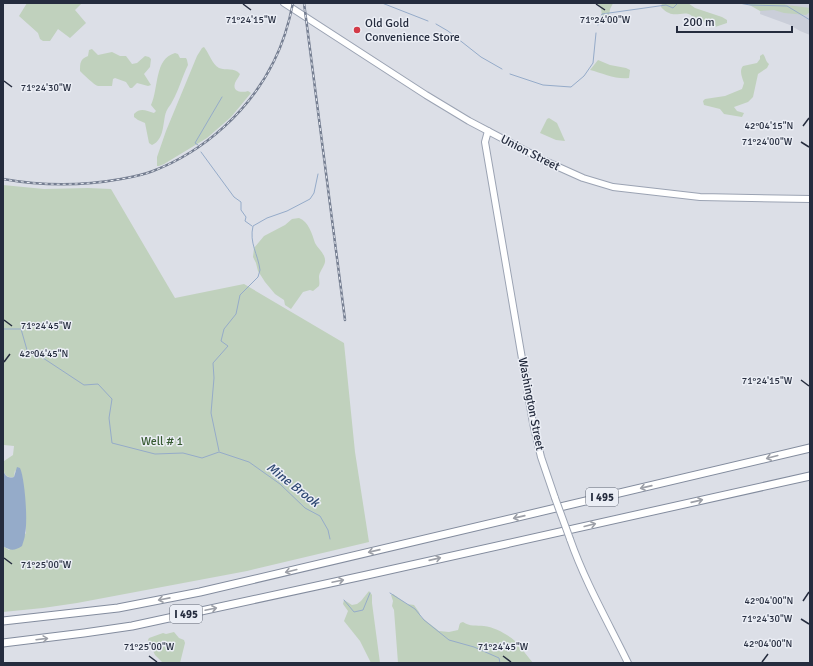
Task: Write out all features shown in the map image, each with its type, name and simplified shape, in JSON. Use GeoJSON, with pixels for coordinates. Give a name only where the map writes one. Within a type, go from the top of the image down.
{"type":"FeatureCollection","features":[{"type":"Feature","properties":{"kind":"highway","name":"I 495"},"geometry":{"type":"LineString","coordinates":[[3,621],[118,608],[200,592],[810,448]]}},
{"type":"Feature","properties":{"kind":"highway","name":"I 495"},"geometry":{"type":"LineString","coordinates":[[3,643],[132,626],[810,476]]}},
{"type":"Feature","properties":{"kind":"main road","name":"Union Street"},"geometry":{"type":"LineString","coordinates":[[284,3],[443,106],[561,169],[592,181],[613,187],[710,198],[774,197],[810,199]]}},
{"type":"Feature","properties":{"kind":"main road","name":"Washington Street"},"geometry":{"type":"LineString","coordinates":[[488,131],[485,142],[514,306],[529,402],[541,457],[578,561],[628,663]]}},
{"type":"Feature","properties":{"kind":"shaded area"},"geometry":{"type":"Polygon","coordinates":[[[761,3],[810,3],[810,35],[790,25],[760,14],[761,3]]]}},
{"type":"Feature","properties":{"kind":"green space"},"geometry":{"type":"Polygon","coordinates":[[[27,3],[82,3],[75,10],[86,23],[70,38],[58,29],[50,41],[43,41],[40,39],[38,33],[19,16],[27,3]]]}},
{"type":"Feature","properties":{"kind":"green space"},"geometry":{"type":"Polygon","coordinates":[[[597,3],[613,3],[610,9],[608,21],[602,24],[600,21],[602,11],[597,3]]]}},
{"type":"Feature","properties":{"kind":"green space"},"geometry":{"type":"Polygon","coordinates":[[[662,3],[688,3],[695,8],[722,17],[727,20],[727,23],[715,27],[689,14],[672,14],[661,7],[662,3]]]}},
{"type":"Feature","properties":{"kind":"green space"},"geometry":{"type":"Polygon","coordinates":[[[746,3],[781,3],[810,8],[810,12],[806,15],[784,13],[774,10],[760,11],[746,3]]]}},
{"type":"Feature","properties":{"kind":"green space"},"geometry":{"type":"Polygon","coordinates":[[[204,47],[212,61],[219,68],[233,70],[240,74],[234,86],[236,90],[240,92],[248,91],[251,93],[231,117],[207,138],[164,164],[157,166],[157,157],[166,131],[197,56],[204,47]]]}},
{"type":"Feature","properties":{"kind":"green space"},"geometry":{"type":"Polygon","coordinates":[[[92,49],[98,55],[112,52],[120,56],[126,56],[132,64],[137,63],[145,56],[149,57],[151,59],[150,67],[144,74],[151,85],[148,86],[137,83],[130,88],[126,82],[115,78],[113,79],[112,86],[96,85],[80,71],[83,58],[88,56],[89,50],[92,49]]]}},
{"type":"Feature","properties":{"kind":"green space"},"geometry":{"type":"Polygon","coordinates":[[[175,53],[178,54],[180,58],[186,58],[188,65],[177,93],[165,114],[162,134],[160,138],[152,145],[149,143],[145,123],[134,117],[134,114],[141,110],[154,113],[156,111],[151,105],[160,68],[168,56],[175,53]]]}},
{"type":"Feature","properties":{"kind":"green space"},"geometry":{"type":"Polygon","coordinates":[[[763,54],[769,64],[767,68],[758,74],[753,97],[748,102],[734,107],[737,111],[744,113],[742,117],[724,114],[720,109],[704,105],[703,101],[705,99],[725,96],[742,89],[744,83],[741,70],[743,66],[757,63],[760,56],[763,54]]]}},
{"type":"Feature","properties":{"kind":"green space"},"geometry":{"type":"Polygon","coordinates":[[[598,60],[630,70],[629,78],[615,77],[590,70],[598,60]]]}},
{"type":"Feature","properties":{"kind":"green space"},"geometry":{"type":"Polygon","coordinates":[[[549,118],[557,123],[565,141],[556,140],[540,133],[547,119],[549,118]]]}},
{"type":"Feature","properties":{"kind":"green space","name":"Well # 1"},"geometry":{"type":"Polygon","coordinates":[[[3,185],[44,189],[111,189],[175,298],[244,284],[344,343],[355,452],[369,542],[247,571],[77,603],[3,612],[3,546],[9,550],[26,533],[24,490],[15,470],[14,477],[8,477],[4,473],[4,461],[13,455],[14,446],[4,445],[3,439],[3,185]]]}},
{"type":"Feature","properties":{"kind":"green space"},"geometry":{"type":"Polygon","coordinates":[[[299,218],[308,225],[315,243],[324,256],[325,262],[319,275],[319,286],[313,291],[310,290],[303,292],[291,309],[285,305],[284,300],[275,294],[265,282],[258,271],[253,257],[254,248],[264,236],[285,225],[292,219],[299,218]]]}},
{"type":"Feature","properties":{"kind":"green space"},"geometry":{"type":"Polygon","coordinates":[[[369,591],[372,595],[380,663],[371,663],[360,641],[344,621],[348,611],[343,604],[344,600],[352,605],[357,604],[369,591]]]}},
{"type":"Feature","properties":{"kind":"green space"},"geometry":{"type":"Polygon","coordinates":[[[393,594],[407,604],[414,605],[421,617],[439,631],[449,632],[458,630],[461,622],[463,622],[466,624],[488,627],[500,631],[515,641],[515,644],[521,648],[533,663],[398,663],[394,610],[391,595],[393,594]]]}},
{"type":"Feature","properties":{"kind":"green space"},"geometry":{"type":"Polygon","coordinates":[[[174,632],[179,638],[184,640],[185,643],[180,663],[163,663],[155,655],[148,640],[149,638],[163,633],[166,634],[174,632]]]}},
{"type":"Feature","properties":{"kind":"water"},"geometry":{"type":"Polygon","coordinates":[[[17,467],[20,468],[22,474],[25,491],[26,528],[22,546],[12,550],[3,546],[3,468],[6,476],[14,477],[17,467]]]}},
{"type":"Feature","properties":{"kind":"waterway"},"geometry":{"type":"LineString","coordinates":[[382,3],[428,21]]}},
{"type":"Feature","properties":{"kind":"waterway"},"geometry":{"type":"LineString","coordinates":[[598,25],[602,14],[666,5],[673,8],[678,3]]}},
{"type":"Feature","properties":{"kind":"waterway"},"geometry":{"type":"LineString","coordinates":[[739,3],[750,5],[787,6],[810,20]]}},
{"type":"Feature","properties":{"kind":"waterway"},"geometry":{"type":"LineString","coordinates":[[436,24],[448,31],[481,57],[502,69]]}},
{"type":"Feature","properties":{"kind":"waterway"},"geometry":{"type":"LineString","coordinates":[[510,74],[543,85],[571,87],[584,76],[593,63],[596,33]]}},
{"type":"Feature","properties":{"kind":"waterway"},"geometry":{"type":"LineString","coordinates":[[198,145],[195,143],[222,97]]}},
{"type":"Feature","properties":{"kind":"waterway"},"geometry":{"type":"LineString","coordinates":[[201,152],[234,197],[241,202],[241,210],[246,217],[245,221],[252,226]]}},
{"type":"Feature","properties":{"kind":"waterway"},"geometry":{"type":"LineString","coordinates":[[219,451],[211,413],[214,378],[213,363],[228,346],[221,341],[224,329],[236,314],[240,295],[258,277],[260,270],[252,238],[253,226],[267,218],[287,211],[310,199],[314,193],[318,174]]}},
{"type":"Feature","properties":{"kind":"waterway","name":"Mine Brook"},"geometry":{"type":"LineString","coordinates":[[3,329],[21,329],[27,350],[40,356],[84,385],[98,384],[112,399],[109,418],[112,443],[155,454],[183,453],[202,458],[219,452],[249,462],[280,484],[305,508],[320,516],[328,530],[330,539]]}},
{"type":"Feature","properties":{"kind":"waterway","name":"Mine Brook"},"geometry":{"type":"LineString","coordinates":[[344,600],[354,612],[363,610],[370,593]]}},
{"type":"Feature","properties":{"kind":"waterway","name":"Mine Brook"},"geometry":{"type":"LineString","coordinates":[[390,593],[415,609],[424,620],[449,640],[474,647],[499,658],[500,663]]}},
{"type":"Feature","properties":{"kind":"railway"},"geometry":{"type":"LineString","coordinates":[[3,179],[47,184],[92,183],[133,177],[172,163],[208,140],[224,127],[252,96],[274,61],[288,25],[293,3]]}},
{"type":"Feature","properties":{"kind":"railway"},"geometry":{"type":"LineString","coordinates":[[304,3],[345,320]]}},
{"type":"Feature","properties":{"kind":"place","name":"Old Gold Convenience Store"},"geometry":{"type":"Point","coordinates":[357,30]}}]}
